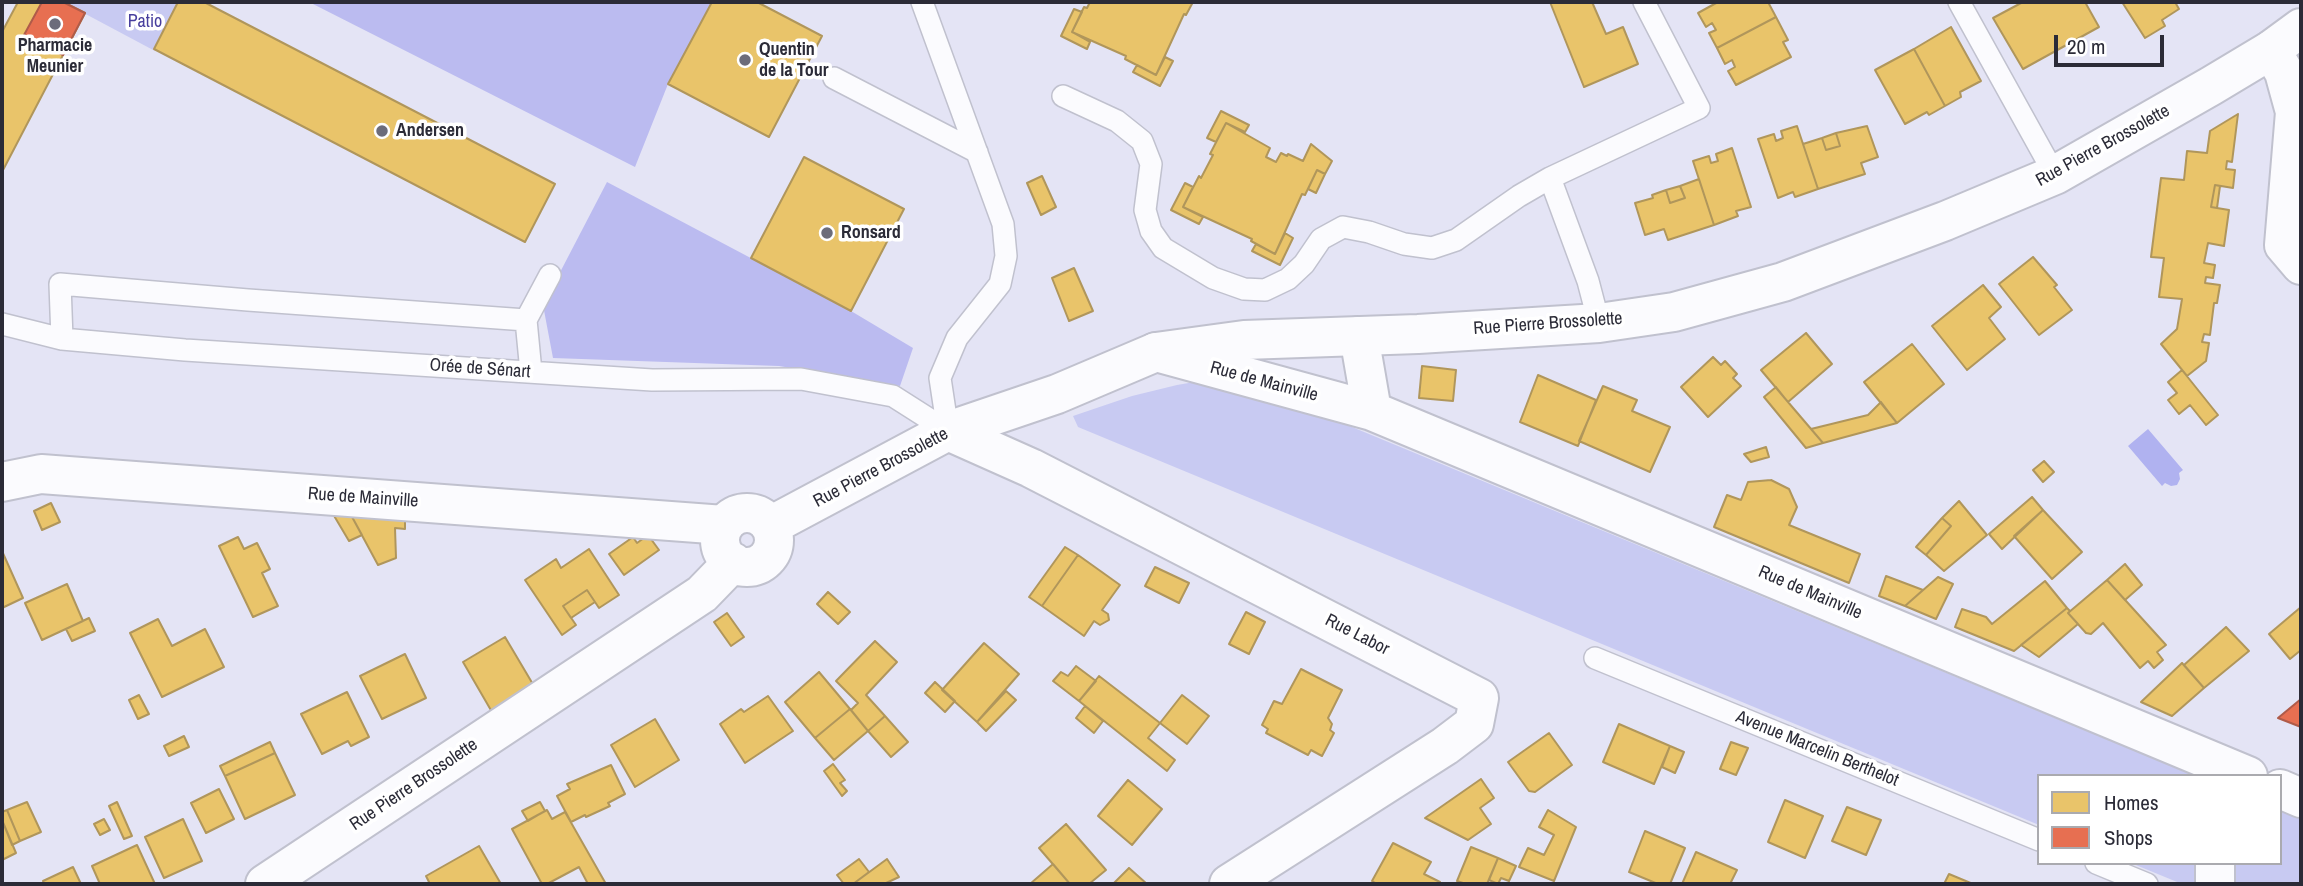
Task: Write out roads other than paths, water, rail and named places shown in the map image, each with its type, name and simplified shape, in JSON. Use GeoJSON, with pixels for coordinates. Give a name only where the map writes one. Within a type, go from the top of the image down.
{"type":"FeatureCollection","features":[{"type":"Feature","properties":{"kind":"street","name":"Rue Pierre Brossolette"},"geometry":{"type":"LineString","coordinates":[[770,526],[948,431],[1057,394],[1156,352],[1244,340],[1599,323],[1674,312],[1783,282],[1945,221],[2055,175],[2286,39]]}},
{"type":"Feature","properties":{"kind":"street"},"geometry":{"type":"LineString","coordinates":[[2286,39],[2284,72],[2295,112],[2284,245],[2301,265]]}},
{"type":"Feature","properties":{"kind":"street"},"geometry":{"type":"LineString","coordinates":[[1359,336],[1371,411]]}},
{"type":"Feature","properties":{"kind":"street","name":"Rue de Mainville"},"geometry":{"type":"LineString","coordinates":[[1156,352],[1371,411],[2231,772]]}},
{"type":"Feature","properties":{"kind":"street","name":"Rue Labor"},"geometry":{"type":"LineString","coordinates":[[948,431],[1031,468],[1479,698],[1474,724],[1445,746],[1229,884]]}},
{"type":"Feature","properties":{"kind":"street","name":"Rue de Mainville"},"geometry":{"type":"LineString","coordinates":[[2,482],[41,474],[724,525]]}},
{"type":"Feature","properties":{"kind":"street"},"geometry":{"type":"LineString","coordinates":[[738,514],[757,514],[770,526],[773,543],[771,552],[766,558],[750,566],[733,562],[722,550],[721,533],[724,525],[738,514]]}},
{"type":"Feature","properties":{"kind":"street","name":"Rue Pierre Brossolette"},"geometry":{"type":"LineString","coordinates":[[265,884],[702,594],[733,562]]}},
{"type":"Feature","properties":{"kind":"street"},"geometry":{"type":"LineString","coordinates":[[2282,790],[2301,798]]}},
{"type":"Feature","properties":{"kind":"street"},"geometry":{"type":"LineString","coordinates":[[2215,884],[2216,865]]}},
{"type":"Feature","properties":{"kind":"lane"},"geometry":{"type":"LineString","coordinates":[[922,2],[1003,224],[1006,256],[1000,284],[957,338],[940,378],[948,431]]}},
{"type":"Feature","properties":{"kind":"lane"},"geometry":{"type":"LineString","coordinates":[[1063,96],[1117,121],[1142,141],[1151,164],[1146,210],[1151,231],[1163,248],[1213,278],[1244,289],[1265,290],[1288,279],[1304,264],[1321,239],[1343,227],[1369,232],[1404,244],[1432,248],[1455,240],[1518,196],[1550,178],[1699,108],[1644,2]]}},
{"type":"Feature","properties":{"kind":"lane"},"geometry":{"type":"LineString","coordinates":[[1959,2],[2055,175]]}},
{"type":"Feature","properties":{"kind":"lane"},"geometry":{"type":"LineString","coordinates":[[834,78],[977,152]]}},
{"type":"Feature","properties":{"kind":"lane"},"geometry":{"type":"LineString","coordinates":[[1550,178],[1588,281],[1599,323]]}},
{"type":"Feature","properties":{"kind":"lane"},"geometry":{"type":"LineString","coordinates":[[531,372],[526,320],[550,275]]}},
{"type":"Feature","properties":{"kind":"lane"},"geometry":{"type":"LineString","coordinates":[[62,339],[60,284],[526,320]]}},
{"type":"Feature","properties":{"kind":"lane","name":"Orée de Sénart"},"geometry":{"type":"LineString","coordinates":[[2,324],[62,339],[185,350],[652,380],[801,379],[893,396],[948,431]]}},
{"type":"Feature","properties":{"kind":"lane","name":"Avenue Marcelin Berthelot"},"geometry":{"type":"LineString","coordinates":[[1595,658],[2037,839]]}},
{"type":"Feature","properties":{"kind":"lane"},"geometry":{"type":"LineString","coordinates":[[2101,865],[2147,884]]}},
{"type":"Feature","properties":{"kind":"place","name":"Pharmacie Meunier"},"geometry":{"type":"Point","coordinates":[55,24]}},
{"type":"Feature","properties":{"kind":"place","name":"Quentin de la Tour"},"geometry":{"type":"Point","coordinates":[745,60]}},
{"type":"Feature","properties":{"kind":"place","name":"Andersen"},"geometry":{"type":"Point","coordinates":[382,131]}},
{"type":"Feature","properties":{"kind":"place","name":"Ronsard"},"geometry":{"type":"Point","coordinates":[827,233]}},
{"type":"Feature","properties":{"kind":"park label","name":"Patio"},"geometry":{"type":"Point","coordinates":[145,22]}}]}
